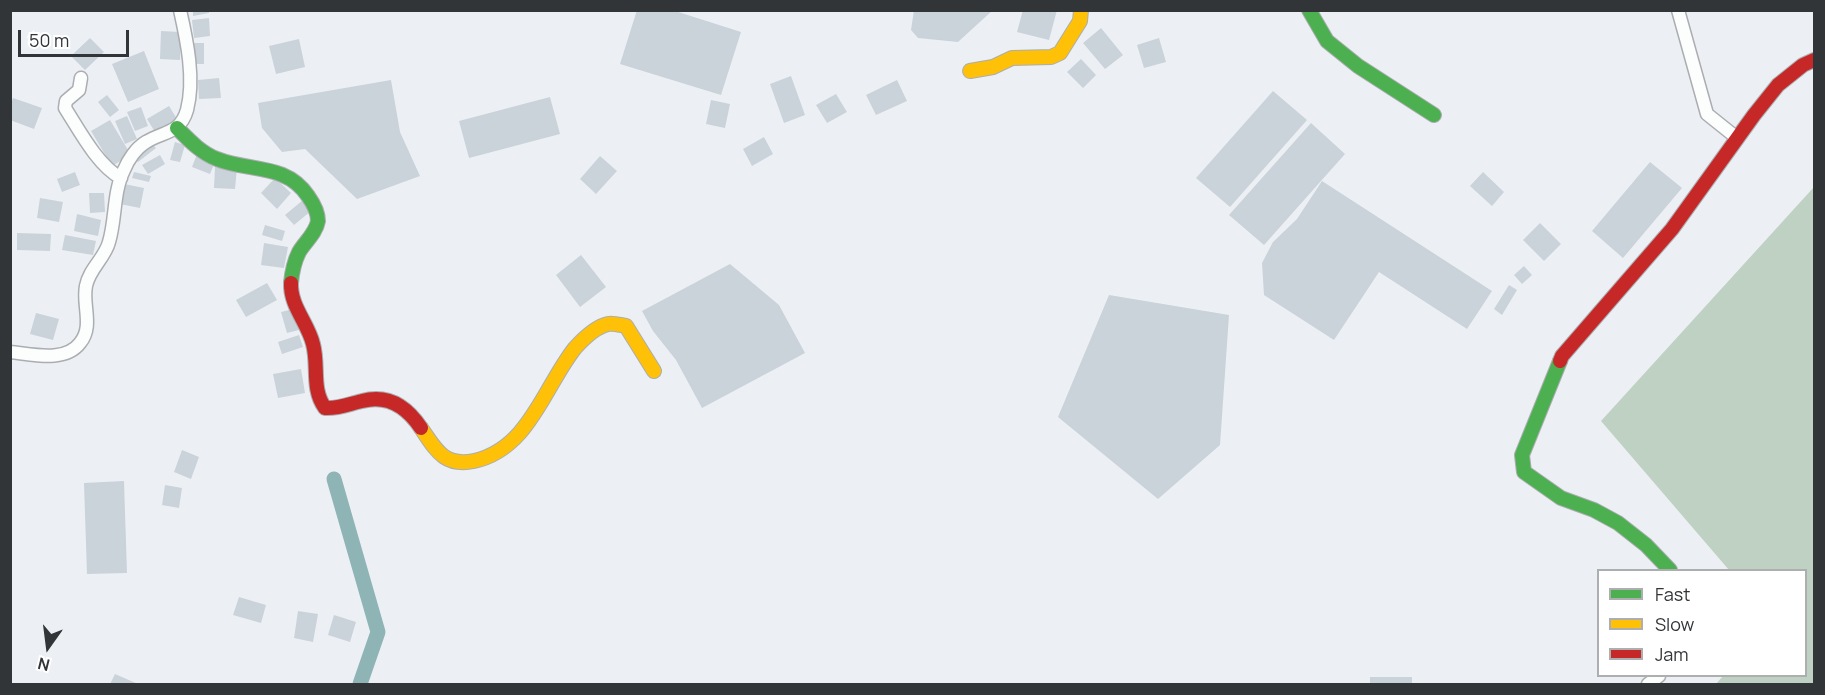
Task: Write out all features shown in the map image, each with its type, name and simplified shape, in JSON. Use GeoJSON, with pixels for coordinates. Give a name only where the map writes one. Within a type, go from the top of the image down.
{"type":"FeatureCollection","features":[{"type":"Feature","properties":{"kind":"street"},"geometry":{"type":"LineString","coordinates":[[10,352],[56,355],[68,352],[81,342],[88,325],[86,284],[89,275],[109,244],[121,178],[131,158],[145,142],[177,128],[186,113],[191,86],[180,10]]}},
{"type":"Feature","properties":{"kind":"street"},"geometry":{"type":"LineString","coordinates":[[970,71],[993,68],[1012,58],[1051,57],[1060,53],[1080,21],[1081,10]]}},
{"type":"Feature","properties":{"kind":"street"},"geometry":{"type":"LineString","coordinates":[[1309,10],[1327,41],[1358,66],[1434,115]]}},
{"type":"Feature","properties":{"kind":"street"},"geometry":{"type":"LineString","coordinates":[[1678,10],[1707,114],[1737,138]]}},
{"type":"Feature","properties":{"kind":"street"},"geometry":{"type":"LineString","coordinates":[[1669,569],[1656,553],[1627,529],[1599,512],[1566,501],[1539,485],[1524,472],[1522,455],[1562,356],[1672,229],[1778,85],[1803,65],[1815,60]]}},
{"type":"Feature","properties":{"kind":"street"},"geometry":{"type":"LineString","coordinates":[[81,78],[79,90],[66,101],[65,108],[90,147],[113,174],[121,178]]}},
{"type":"Feature","properties":{"kind":"street"},"geometry":{"type":"LineString","coordinates":[[177,128],[194,146],[213,158],[280,172],[297,183],[313,204],[318,224],[294,260],[291,292],[314,347],[318,399],[325,408],[332,409],[372,398],[395,402],[413,416],[442,457],[460,464],[492,455],[515,441],[566,359],[588,334],[602,325],[609,322],[626,326],[654,371]]}},
{"type":"Feature","properties":{"kind":"green space"},"geometry":{"type":"Polygon","coordinates":[[[1814,187],[1814,684],[1716,684],[1722,677],[1807,677],[1807,569],[1728,569],[1601,421],[1814,187]]]}},
{"type":"Feature","properties":{"kind":"building"},"geometry":{"type":"Polygon","coordinates":[[[193,10],[209,10],[209,13],[193,16],[193,10]]]}},
{"type":"Feature","properties":{"kind":"building"},"geometry":{"type":"Polygon","coordinates":[[[637,10],[672,10],[741,32],[721,95],[620,64],[637,10]]]}},
{"type":"Feature","properties":{"kind":"building"},"geometry":{"type":"Polygon","coordinates":[[[914,10],[993,10],[958,42],[918,38],[911,30],[914,10]]]}},
{"type":"Feature","properties":{"kind":"building"},"geometry":{"type":"Polygon","coordinates":[[[1023,10],[1057,10],[1049,40],[1017,32],[1023,10]]]}},
{"type":"Feature","properties":{"kind":"building"},"geometry":{"type":"Polygon","coordinates":[[[209,18],[210,36],[194,38],[192,20],[209,18]]]}},
{"type":"Feature","properties":{"kind":"building"},"geometry":{"type":"Polygon","coordinates":[[[1101,28],[1123,55],[1105,69],[1083,43],[1101,28]]]}},
{"type":"Feature","properties":{"kind":"building"},"geometry":{"type":"Polygon","coordinates":[[[161,31],[181,32],[180,60],[160,59],[161,31]]]}},
{"type":"Feature","properties":{"kind":"building"},"geometry":{"type":"Polygon","coordinates":[[[90,38],[104,52],[85,70],[71,56],[90,38]]]}},
{"type":"Feature","properties":{"kind":"building"},"geometry":{"type":"Polygon","coordinates":[[[1159,38],[1166,62],[1144,68],[1137,45],[1159,38]]]}},
{"type":"Feature","properties":{"kind":"building"},"geometry":{"type":"Polygon","coordinates":[[[299,39],[305,67],[276,74],[269,46],[299,39]]]}},
{"type":"Feature","properties":{"kind":"building"},"geometry":{"type":"Polygon","coordinates":[[[191,43],[204,43],[204,64],[192,64],[191,43]]]}},
{"type":"Feature","properties":{"kind":"building"},"geometry":{"type":"Polygon","coordinates":[[[144,51],[159,89],[128,102],[112,64],[144,51]]]}},
{"type":"Feature","properties":{"kind":"building"},"geometry":{"type":"Polygon","coordinates":[[[1081,59],[1096,75],[1083,88],[1067,72],[1081,59]]]}},
{"type":"Feature","properties":{"kind":"building"},"geometry":{"type":"Polygon","coordinates":[[[791,76],[805,115],[784,123],[770,84],[791,76]]]}},
{"type":"Feature","properties":{"kind":"building"},"geometry":{"type":"Polygon","coordinates":[[[219,78],[221,98],[199,99],[198,80],[219,78]]]}},
{"type":"Feature","properties":{"kind":"building"},"geometry":{"type":"Polygon","coordinates":[[[391,80],[400,132],[420,176],[357,199],[305,149],[282,152],[262,128],[258,103],[391,80]]]}},
{"type":"Feature","properties":{"kind":"building"},"geometry":{"type":"Polygon","coordinates":[[[897,80],[907,101],[876,115],[866,95],[897,80]]]}},
{"type":"Feature","properties":{"kind":"building"},"geometry":{"type":"Polygon","coordinates":[[[1273,91],[1307,120],[1230,207],[1196,178],[1273,91]]]}},
{"type":"Feature","properties":{"kind":"building"},"geometry":{"type":"Polygon","coordinates":[[[836,94],[847,112],[827,123],[816,105],[836,94]]]}},
{"type":"Feature","properties":{"kind":"building"},"geometry":{"type":"Polygon","coordinates":[[[107,95],[119,110],[110,117],[98,102],[107,95]]]}},
{"type":"Feature","properties":{"kind":"building"},"geometry":{"type":"Polygon","coordinates":[[[550,97],[560,134],[469,158],[459,121],[550,97]]]}},
{"type":"Feature","properties":{"kind":"building"},"geometry":{"type":"Polygon","coordinates":[[[13,98],[42,108],[34,129],[10,120],[10,106],[13,98]]]}},
{"type":"Feature","properties":{"kind":"building"},"geometry":{"type":"Polygon","coordinates":[[[711,100],[730,104],[725,128],[706,124],[711,100]]]}},
{"type":"Feature","properties":{"kind":"building"},"geometry":{"type":"Polygon","coordinates":[[[169,106],[177,119],[155,132],[147,119],[169,106]]]}},
{"type":"Feature","properties":{"kind":"building"},"geometry":{"type":"Polygon","coordinates":[[[141,107],[148,126],[135,131],[127,112],[141,107]]]}},
{"type":"Feature","properties":{"kind":"building"},"geometry":{"type":"Polygon","coordinates":[[[127,116],[137,139],[125,144],[115,121],[127,116]]]}},
{"type":"Feature","properties":{"kind":"building"},"geometry":{"type":"Polygon","coordinates":[[[110,120],[131,155],[112,166],[91,131],[110,120]]]}},
{"type":"Feature","properties":{"kind":"building"},"geometry":{"type":"Polygon","coordinates":[[[1311,123],[1345,154],[1264,245],[1229,215],[1311,123]]]}},
{"type":"Feature","properties":{"kind":"building"},"geometry":{"type":"Polygon","coordinates":[[[764,137],[773,154],[752,166],[743,149],[764,137]]]}},
{"type":"Feature","properties":{"kind":"building"},"geometry":{"type":"Polygon","coordinates":[[[175,142],[185,145],[180,162],[170,160],[175,142]]]}},
{"type":"Feature","properties":{"kind":"building"},"geometry":{"type":"Polygon","coordinates":[[[151,143],[156,148],[138,162],[133,157],[151,143]]]}},
{"type":"Feature","properties":{"kind":"building"},"geometry":{"type":"Polygon","coordinates":[[[197,154],[215,162],[210,174],[192,167],[197,154]]]}},
{"type":"Feature","properties":{"kind":"building"},"geometry":{"type":"Polygon","coordinates":[[[160,155],[165,164],[148,174],[142,165],[160,155]]]}},
{"type":"Feature","properties":{"kind":"building"},"geometry":{"type":"Polygon","coordinates":[[[600,156],[617,171],[596,194],[580,179],[600,156]]]}},
{"type":"Feature","properties":{"kind":"building"},"geometry":{"type":"Polygon","coordinates":[[[1650,162],[1682,188],[1623,258],[1592,231],[1650,162]]]}},
{"type":"Feature","properties":{"kind":"building"},"geometry":{"type":"Polygon","coordinates":[[[215,167],[237,168],[235,189],[214,188],[215,167]]]}},
{"type":"Feature","properties":{"kind":"building"},"geometry":{"type":"Polygon","coordinates":[[[75,172],[80,185],[62,192],[57,179],[75,172]]]}},
{"type":"Feature","properties":{"kind":"building"},"geometry":{"type":"Polygon","coordinates":[[[134,172],[151,176],[149,182],[132,178],[134,172]]]}},
{"type":"Feature","properties":{"kind":"building"},"geometry":{"type":"Polygon","coordinates":[[[1483,172],[1504,192],[1492,206],[1470,186],[1483,172]]]}},
{"type":"Feature","properties":{"kind":"building"},"geometry":{"type":"Polygon","coordinates":[[[275,178],[291,193],[277,209],[261,193],[275,178]]]}},
{"type":"Feature","properties":{"kind":"building"},"geometry":{"type":"Polygon","coordinates":[[[1322,181],[1492,291],[1467,329],[1379,272],[1334,340],[1264,295],[1262,263],[1273,242],[1297,219],[1322,181]]]}},
{"type":"Feature","properties":{"kind":"building"},"geometry":{"type":"Polygon","coordinates":[[[124,184],[144,188],[140,208],[120,204],[124,184]]]}},
{"type":"Feature","properties":{"kind":"building"},"geometry":{"type":"Polygon","coordinates":[[[89,193],[104,193],[105,212],[90,213],[89,193]]]}},
{"type":"Feature","properties":{"kind":"building"},"geometry":{"type":"Polygon","coordinates":[[[40,198],[63,202],[59,222],[37,218],[40,198]]]}},
{"type":"Feature","properties":{"kind":"building"},"geometry":{"type":"Polygon","coordinates":[[[303,200],[311,211],[294,225],[285,215],[303,200]]]}},
{"type":"Feature","properties":{"kind":"building"},"geometry":{"type":"Polygon","coordinates":[[[77,214],[101,220],[98,236],[74,231],[77,214]]]}},
{"type":"Feature","properties":{"kind":"building"},"geometry":{"type":"Polygon","coordinates":[[[1540,223],[1561,244],[1544,261],[1523,240],[1540,223]]]}},
{"type":"Feature","properties":{"kind":"building"},"geometry":{"type":"Polygon","coordinates":[[[265,225],[285,231],[282,241],[262,235],[265,225]]]}},
{"type":"Feature","properties":{"kind":"building"},"geometry":{"type":"Polygon","coordinates":[[[17,233],[51,234],[50,251],[17,250],[17,233]]]}},
{"type":"Feature","properties":{"kind":"building"},"geometry":{"type":"Polygon","coordinates":[[[65,235],[96,241],[93,255],[62,250],[65,235]]]}},
{"type":"Feature","properties":{"kind":"building"},"geometry":{"type":"Polygon","coordinates":[[[264,243],[288,247],[284,268],[261,265],[264,243]]]}},
{"type":"Feature","properties":{"kind":"building"},"geometry":{"type":"Polygon","coordinates":[[[581,255],[606,287],[580,307],[556,275],[581,255]]]}},
{"type":"Feature","properties":{"kind":"building"},"geometry":{"type":"Polygon","coordinates":[[[730,264],[779,305],[805,353],[702,408],[676,360],[653,331],[642,311],[730,264]]]}},
{"type":"Feature","properties":{"kind":"building"},"geometry":{"type":"Polygon","coordinates":[[[1524,266],[1532,275],[1522,284],[1514,275],[1524,266]]]}},
{"type":"Feature","properties":{"kind":"building"},"geometry":{"type":"Polygon","coordinates":[[[267,283],[277,300],[246,317],[236,300],[267,283]]]}},
{"type":"Feature","properties":{"kind":"building"},"geometry":{"type":"Polygon","coordinates":[[[1509,285],[1517,290],[1502,315],[1494,309],[1509,285]]]}},
{"type":"Feature","properties":{"kind":"building"},"geometry":{"type":"Polygon","coordinates":[[[1109,295],[1229,315],[1220,445],[1158,499],[1058,417],[1109,295]]]}},
{"type":"Feature","properties":{"kind":"building"},"geometry":{"type":"Polygon","coordinates":[[[293,309],[299,330],[287,333],[281,312],[293,309]]]}},
{"type":"Feature","properties":{"kind":"building"},"geometry":{"type":"Polygon","coordinates":[[[36,313],[59,319],[53,340],[30,334],[36,313]]]}},
{"type":"Feature","properties":{"kind":"building"},"geometry":{"type":"Polygon","coordinates":[[[299,335],[303,347],[282,354],[278,342],[299,335]]]}},
{"type":"Feature","properties":{"kind":"building"},"geometry":{"type":"Polygon","coordinates":[[[301,369],[305,393],[278,398],[273,374],[301,369]]]}},
{"type":"Feature","properties":{"kind":"building"},"geometry":{"type":"Polygon","coordinates":[[[182,450],[199,457],[191,479],[174,472],[182,450]]]}},
{"type":"Feature","properties":{"kind":"building"},"geometry":{"type":"Polygon","coordinates":[[[124,481],[127,573],[87,574],[84,483],[124,481]]]}},
{"type":"Feature","properties":{"kind":"building"},"geometry":{"type":"Polygon","coordinates":[[[165,485],[182,488],[179,508],[162,505],[165,485]]]}},
{"type":"Feature","properties":{"kind":"building"},"geometry":{"type":"Polygon","coordinates":[[[239,597],[266,605],[261,623],[233,615],[239,597]]]}},
{"type":"Feature","properties":{"kind":"building"},"geometry":{"type":"Polygon","coordinates":[[[298,611],[318,614],[313,642],[294,638],[298,611]]]}},
{"type":"Feature","properties":{"kind":"building"},"geometry":{"type":"Polygon","coordinates":[[[334,615],[356,622],[350,642],[328,635],[334,615]]]}},
{"type":"Feature","properties":{"kind":"building"},"geometry":{"type":"Polygon","coordinates":[[[115,674],[138,684],[110,684],[115,674]]]}},
{"type":"Feature","properties":{"kind":"building"},"geometry":{"type":"Polygon","coordinates":[[[1370,677],[1412,677],[1412,684],[1370,684],[1370,677]]]}},
{"type":"Feature","properties":{"kind":"waterway"},"geometry":{"type":"LineString","coordinates":[[334,479],[378,632],[360,684]]}},
{"type":"Feature","properties":{"kind":"traffic: fast"},"geometry":{"type":"LineString","coordinates":[[1309,10],[1327,41],[1358,66],[1434,115]]}},
{"type":"Feature","properties":{"kind":"traffic: fast"},"geometry":{"type":"LineString","coordinates":[[177,128],[196,146],[211,156],[229,163],[278,173],[299,185],[308,196],[316,211],[318,221],[313,233],[297,256],[291,283]]}},
{"type":"Feature","properties":{"kind":"traffic: fast"},"geometry":{"type":"LineString","coordinates":[[1560,361],[1522,455],[1524,472],[1561,498],[1594,510],[1618,523],[1646,545],[1669,569]]}},
{"type":"Feature","properties":{"kind":"traffic: slow"},"geometry":{"type":"LineString","coordinates":[[970,71],[993,67],[1012,58],[1051,57],[1060,53],[1080,21],[1081,10]]}},
{"type":"Feature","properties":{"kind":"traffic: slow"},"geometry":{"type":"LineString","coordinates":[[421,428],[436,450],[448,459],[474,461],[493,454],[509,444],[522,430],[534,415],[575,348],[594,330],[603,325],[626,326],[654,371]]}},
{"type":"Feature","properties":{"kind":"traffic: jam"},"geometry":{"type":"LineString","coordinates":[[1560,361],[1672,229],[1778,85],[1803,65],[1814,60]]}},
{"type":"Feature","properties":{"kind":"traffic: jam"},"geometry":{"type":"LineString","coordinates":[[291,283],[293,299],[313,344],[318,393],[325,408],[380,399],[403,408],[421,428]]}}]}
